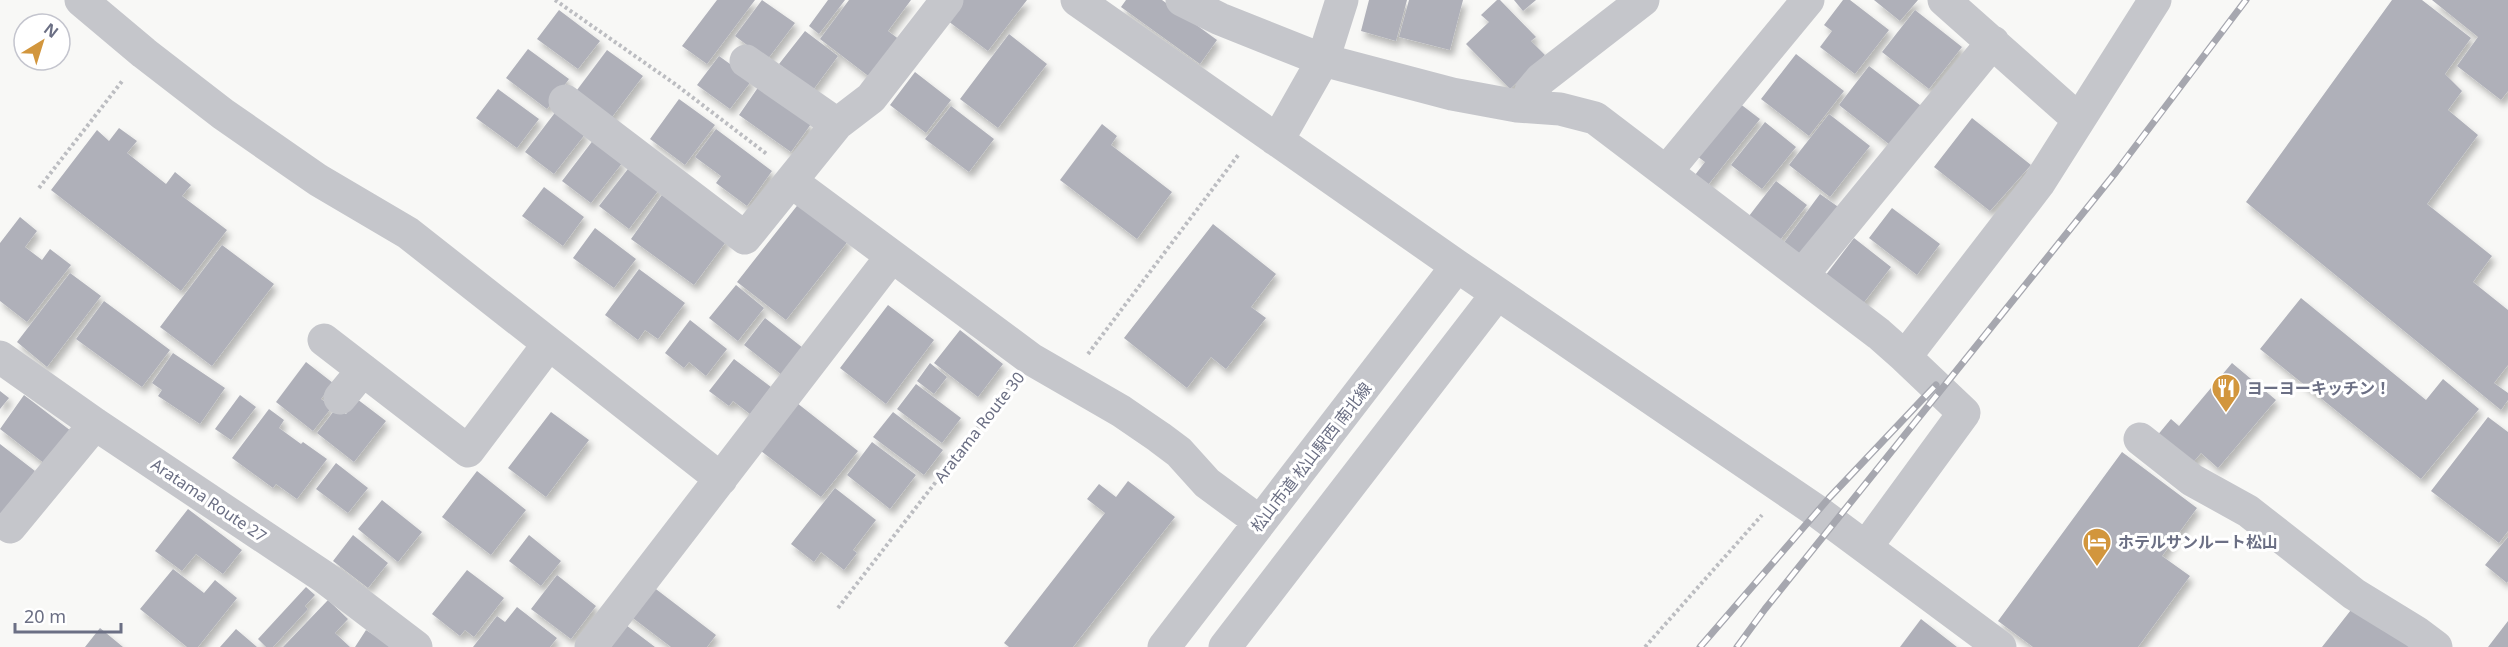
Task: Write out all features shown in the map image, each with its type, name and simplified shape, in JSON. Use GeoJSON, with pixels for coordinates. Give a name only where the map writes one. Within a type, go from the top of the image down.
{"type":"FeatureCollection","features":[{"type":"Feature","properties":{"kind":"street"},"geometry":{"type":"LineString","coordinates":[[81,0],[144,53],[223,114],[318,180],[408,233],[548,345],[721,478]]}},
{"type":"Feature","properties":{"kind":"street"},"geometry":{"type":"LineString","coordinates":[[565,101],[745,238],[837,124],[872,98],[947,0]]}},
{"type":"Feature","properties":{"kind":"street"},"geometry":{"type":"LineString","coordinates":[[1077,0],[1497,294],[1784,489],[2000,647]]}},
{"type":"Feature","properties":{"kind":"street"},"geometry":{"type":"LineString","coordinates":[[1182,0],[1221,19],[1323,60],[1452,94],[1530,107],[1560,109],[1595,118],[1802,275],[1905,357],[1965,413],[1866,547]]}},
{"type":"Feature","properties":{"kind":"street"},"geometry":{"type":"LineString","coordinates":[[1267,133],[1285,127],[1323,60],[1342,0]]}},
{"type":"Feature","properties":{"kind":"street"},"geometry":{"type":"LineString","coordinates":[[1530,107],[1531,91],[1541,80],[1643,0]]}},
{"type":"Feature","properties":{"kind":"street"},"geometry":{"type":"LineString","coordinates":[[1666,172],[1808,0]]}},
{"type":"Feature","properties":{"kind":"street"},"geometry":{"type":"LineString","coordinates":[[1944,0],[2078,119]]}},
{"type":"Feature","properties":{"kind":"street"},"geometry":{"type":"LineString","coordinates":[[1905,357],[2039,183],[2156,0]]}},
{"type":"Feature","properties":{"kind":"street"},"geometry":{"type":"LineString","coordinates":[[1802,275],[1993,42]]}},
{"type":"Feature","properties":{"kind":"street"},"geometry":{"type":"LineString","coordinates":[[746,61],[837,124]]}},
{"type":"Feature","properties":{"kind":"street"},"geometry":{"type":"LineString","coordinates":[[794,179],[892,256],[1031,359]]}},
{"type":"Feature","properties":{"kind":"street"},"geometry":{"type":"LineString","coordinates":[[591,647],[892,256]]}},
{"type":"Feature","properties":{"kind":"street","name":"松山市道 松山駅西 南北線"},"geometry":{"type":"LineString","coordinates":[[1164,647],[1457,266]]}},
{"type":"Feature","properties":{"kind":"street"},"geometry":{"type":"LineString","coordinates":[[1225,647],[1497,294]]}},
{"type":"Feature","properties":{"kind":"street"},"geometry":{"type":"LineString","coordinates":[[324,340],[468,451],[548,345]]}},
{"type":"Feature","properties":{"kind":"street","name":"Aratama Route 27"},"geometry":{"type":"LineString","coordinates":[[0,357],[95,424],[324,577],[416,647]]}},
{"type":"Feature","properties":{"kind":"street","name":"Aratama Route 30"},"geometry":{"type":"LineString","coordinates":[[1031,359],[1121,411],[1159,437],[1179,452],[1207,483],[1260,522]]}},
{"type":"Feature","properties":{"kind":"street"},"geometry":{"type":"LineString","coordinates":[[340,399],[363,370]]}},
{"type":"Feature","properties":{"kind":"street"},"geometry":{"type":"LineString","coordinates":[[10,527],[95,424]]}},
{"type":"Feature","properties":{"kind":"street"},"geometry":{"type":"LineString","coordinates":[[2140,439],[2192,480],[2248,511],[2354,594],[2436,647]]}},
{"type":"Feature","properties":{"kind":"path"},"geometry":{"type":"LineString","coordinates":[[555,0],[675,84],[794,179]]}},
{"type":"Feature","properties":{"kind":"path"},"geometry":{"type":"LineString","coordinates":[[39,188],[144,53]]}},
{"type":"Feature","properties":{"kind":"path"},"geometry":{"type":"LineString","coordinates":[[1068,380],[1267,133]]}},
{"type":"Feature","properties":{"kind":"path","name":"Aratama Route 30"},"geometry":{"type":"LineString","coordinates":[[838,608],[1031,359]]}},
{"type":"Feature","properties":{"kind":"path"},"geometry":{"type":"LineString","coordinates":[[1645,647],[1729,555],[1784,489]]}},
{"type":"Feature","properties":{"kind":"building"},"geometry":{"type":"Polygon","coordinates":[[[717,0],[755,0],[707,64],[682,46],[717,0]]]}},
{"type":"Feature","properties":{"kind":"building"},"geometry":{"type":"Polygon","coordinates":[[[762,0],[795,23],[767,60],[735,36],[762,0]]]}},
{"type":"Feature","properties":{"kind":"building"},"geometry":{"type":"Polygon","coordinates":[[[828,0],[845,0],[819,34],[809,26],[828,0]]]}},
{"type":"Feature","properties":{"kind":"building"},"geometry":{"type":"Polygon","coordinates":[[[849,0],[911,0],[888,31],[900,40],[871,78],[820,39],[849,0]]]}},
{"type":"Feature","properties":{"kind":"building"},"geometry":{"type":"Polygon","coordinates":[[[963,0],[1027,0],[988,51],[948,21],[963,0]]]}},
{"type":"Feature","properties":{"kind":"building"},"geometry":{"type":"Polygon","coordinates":[[[1126,0],[1162,0],[1217,40],[1200,64],[1121,7],[1126,0]]]}},
{"type":"Feature","properties":{"kind":"building"},"geometry":{"type":"Polygon","coordinates":[[[1369,0],[1407,0],[1396,41],[1361,31],[1369,0]]]}},
{"type":"Feature","properties":{"kind":"building"},"geometry":{"type":"Polygon","coordinates":[[[1409,0],[1463,0],[1450,50],[1399,37],[1409,0]]]}},
{"type":"Feature","properties":{"kind":"building"},"geometry":{"type":"Polygon","coordinates":[[[1497,0],[1500,0],[1536,37],[1531,41],[1545,55],[1510,89],[1466,44],[1489,22],[1481,15],[1497,0]]]}},
{"type":"Feature","properties":{"kind":"building"},"geometry":{"type":"Polygon","coordinates":[[[1514,0],[1536,0],[1523,11],[1514,0]]]}},
{"type":"Feature","properties":{"kind":"building"},"geometry":{"type":"Polygon","coordinates":[[[1843,0],[1850,0],[1889,30],[1855,74],[1820,47],[1832,31],[1824,25],[1843,0]]]}},
{"type":"Feature","properties":{"kind":"building"},"geometry":{"type":"Polygon","coordinates":[[[1874,0],[1918,0],[1900,21],[1874,0]]]}},
{"type":"Feature","properties":{"kind":"building"},"geometry":{"type":"Polygon","coordinates":[[[2392,0],[2422,0],[2471,38],[2445,74],[2462,91],[2448,110],[2478,135],[2427,204],[2492,256],[2473,282],[2508,310],[2508,365],[2494,383],[2508,393],[2508,400],[2501,410],[2246,202],[2392,0]]]}},
{"type":"Feature","properties":{"kind":"building"},"geometry":{"type":"Polygon","coordinates":[[[2432,0],[2508,0],[2508,91],[2501,100],[2457,66],[2478,37],[2432,0]]]}},
{"type":"Feature","properties":{"kind":"building"},"geometry":{"type":"Polygon","coordinates":[[[559,10],[600,41],[578,69],[537,39],[559,10]]]}},
{"type":"Feature","properties":{"kind":"building"},"geometry":{"type":"Polygon","coordinates":[[[1915,10],[1962,47],[1929,89],[1882,52],[1915,10]]]}},
{"type":"Feature","properties":{"kind":"building"},"geometry":{"type":"Polygon","coordinates":[[[805,31],[838,56],[813,90],[779,64],[805,31]]]}},
{"type":"Feature","properties":{"kind":"building"},"geometry":{"type":"Polygon","coordinates":[[[1009,34],[1047,64],[998,128],[960,99],[1009,34]]]}},
{"type":"Feature","properties":{"kind":"building"},"geometry":{"type":"Polygon","coordinates":[[[528,49],[569,79],[547,109],[506,78],[528,49]]]}},
{"type":"Feature","properties":{"kind":"building"},"geometry":{"type":"Polygon","coordinates":[[[607,50],[643,76],[609,121],[574,94],[607,50]]]}},
{"type":"Feature","properties":{"kind":"building"},"geometry":{"type":"Polygon","coordinates":[[[1796,54],[1844,91],[1809,136],[1761,99],[1796,54]]]}},
{"type":"Feature","properties":{"kind":"building"},"geometry":{"type":"Polygon","coordinates":[[[719,56],[752,80],[730,109],[697,85],[719,56]]]}},
{"type":"Feature","properties":{"kind":"building"},"geometry":{"type":"Polygon","coordinates":[[[1869,66],[1925,109],[1894,148],[1839,105],[1869,66]]]}},
{"type":"Feature","properties":{"kind":"building"},"geometry":{"type":"Polygon","coordinates":[[[915,72],[951,100],[926,133],[890,105],[915,72]]]}},
{"type":"Feature","properties":{"kind":"building"},"geometry":{"type":"Polygon","coordinates":[[[759,86],[811,124],[791,152],[739,115],[759,86]]]}},
{"type":"Feature","properties":{"kind":"building"},"geometry":{"type":"Polygon","coordinates":[[[498,89],[539,119],[517,148],[476,118],[498,89]]]}},
{"type":"Feature","properties":{"kind":"building"},"geometry":{"type":"Polygon","coordinates":[[[679,99],[715,125],[685,165],[650,139],[679,99]]]}},
{"type":"Feature","properties":{"kind":"building"},"geometry":{"type":"Polygon","coordinates":[[[1739,103],[1760,119],[1708,185],[1695,175],[1705,162],[1697,156],[1739,103]]]}},
{"type":"Feature","properties":{"kind":"building"},"geometry":{"type":"Polygon","coordinates":[[[951,106],[994,139],[969,172],[925,139],[951,106]]]}},
{"type":"Feature","properties":{"kind":"building"},"geometry":{"type":"Polygon","coordinates":[[[557,110],[586,133],[554,174],[525,152],[557,110]]]}},
{"type":"Feature","properties":{"kind":"building"},"geometry":{"type":"Polygon","coordinates":[[[1829,114],[1870,146],[1830,197],[1789,165],[1829,114]]]}},
{"type":"Feature","properties":{"kind":"building"},"geometry":{"type":"Polygon","coordinates":[[[1972,118],[2031,165],[1990,211],[1934,167],[1972,118]]]}},
{"type":"Feature","properties":{"kind":"building"},"geometry":{"type":"Polygon","coordinates":[[[1765,122],[1796,147],[1762,189],[1731,165],[1765,122]]]}},
{"type":"Feature","properties":{"kind":"building"},"geometry":{"type":"Polygon","coordinates":[[[1102,124],[1117,136],[1111,145],[1172,192],[1137,239],[1060,180],[1102,124]]]}},
{"type":"Feature","properties":{"kind":"building"},"geometry":{"type":"Polygon","coordinates":[[[119,128],[137,141],[127,153],[166,184],[175,172],[191,185],[182,196],[227,230],[181,291],[51,190],[97,130],[109,141],[119,128]]]}},
{"type":"Feature","properties":{"kind":"building"},"geometry":{"type":"Polygon","coordinates":[[[716,129],[772,171],[747,206],[716,183],[721,176],[695,157],[716,129]]]}},
{"type":"Feature","properties":{"kind":"building"},"geometry":{"type":"Polygon","coordinates":[[[594,139],[623,162],[591,203],[562,181],[594,139]]]}},
{"type":"Feature","properties":{"kind":"building"},"geometry":{"type":"Polygon","coordinates":[[[631,165],[661,187],[629,229],[599,206],[631,165]]]}},
{"type":"Feature","properties":{"kind":"building"},"geometry":{"type":"Polygon","coordinates":[[[1776,181],[1807,205],[1780,240],[1749,216],[1776,181]]]}},
{"type":"Feature","properties":{"kind":"building"},"geometry":{"type":"Polygon","coordinates":[[[544,187],[584,217],[563,246],[522,216],[544,187]]]}},
{"type":"Feature","properties":{"kind":"building"},"geometry":{"type":"Polygon","coordinates":[[[664,192],[728,239],[694,285],[631,239],[664,192]]]}},
{"type":"Feature","properties":{"kind":"building"},"geometry":{"type":"Polygon","coordinates":[[[1820,194],[1844,211],[1806,261],[1783,244],[1820,194]]]}},
{"type":"Feature","properties":{"kind":"building"},"geometry":{"type":"Polygon","coordinates":[[[800,202],[849,240],[786,320],[737,282],[800,202]]]}},
{"type":"Feature","properties":{"kind":"building"},"geometry":{"type":"Polygon","coordinates":[[[1892,208],[1940,244],[1917,275],[1869,238],[1892,208]]]}},
{"type":"Feature","properties":{"kind":"building"},"geometry":{"type":"Polygon","coordinates":[[[20,217],[37,231],[25,247],[42,260],[50,249],[71,265],[27,322],[0,301],[0,243],[20,217]]]}},
{"type":"Feature","properties":{"kind":"building"},"geometry":{"type":"Polygon","coordinates":[[[1213,224],[1276,274],[1251,307],[1266,318],[1226,369],[1211,357],[1187,388],[1124,338],[1213,224]]]}},
{"type":"Feature","properties":{"kind":"building"},"geometry":{"type":"Polygon","coordinates":[[[595,228],[636,259],[614,288],[573,258],[595,228]]]}},
{"type":"Feature","properties":{"kind":"building"},"geometry":{"type":"Polygon","coordinates":[[[1854,238],[1891,267],[1862,305],[1825,276],[1854,238]]]}},
{"type":"Feature","properties":{"kind":"building"},"geometry":{"type":"Polygon","coordinates":[[[222,245],[274,284],[212,366],[160,327],[222,245]]]}},
{"type":"Feature","properties":{"kind":"building"},"geometry":{"type":"Polygon","coordinates":[[[639,269],[685,303],[658,339],[645,330],[638,340],[605,315],[639,269]]]}},
{"type":"Feature","properties":{"kind":"building"},"geometry":{"type":"Polygon","coordinates":[[[70,273],[101,296],[47,367],[17,342],[70,273]]]}},
{"type":"Feature","properties":{"kind":"building"},"geometry":{"type":"Polygon","coordinates":[[[736,285],[764,308],[738,341],[709,318],[736,285]]]}},
{"type":"Feature","properties":{"kind":"building"},"geometry":{"type":"Polygon","coordinates":[[[2301,298],[2426,400],[2443,379],[2479,409],[2421,479],[2260,349],[2301,298]]]}},
{"type":"Feature","properties":{"kind":"building"},"geometry":{"type":"Polygon","coordinates":[[[104,301],[170,350],[142,387],[76,339],[104,301]]]}},
{"type":"Feature","properties":{"kind":"building"},"geometry":{"type":"Polygon","coordinates":[[[888,305],[934,340],[886,404],[840,368],[888,305]]]}},
{"type":"Feature","properties":{"kind":"building"},"geometry":{"type":"Polygon","coordinates":[[[765,318],[803,348],[782,375],[744,345],[765,318]]]}},
{"type":"Feature","properties":{"kind":"building"},"geometry":{"type":"Polygon","coordinates":[[[690,320],[727,349],[706,376],[689,362],[684,368],[665,353],[690,320]]]}},
{"type":"Feature","properties":{"kind":"building"},"geometry":{"type":"Polygon","coordinates":[[[960,330],[1003,364],[978,397],[934,363],[960,330]]]}},
{"type":"Feature","properties":{"kind":"building"},"geometry":{"type":"Polygon","coordinates":[[[173,353],[225,388],[200,424],[158,396],[162,390],[152,383],[173,353]]]}},
{"type":"Feature","properties":{"kind":"building"},"geometry":{"type":"Polygon","coordinates":[[[734,359],[771,387],[750,414],[733,401],[729,406],[709,391],[734,359]]]}},
{"type":"Feature","properties":{"kind":"building"},"geometry":{"type":"Polygon","coordinates":[[[306,362],[333,383],[321,399],[332,407],[313,431],[276,402],[306,362]]]}},
{"type":"Feature","properties":{"kind":"building"},"geometry":{"type":"Polygon","coordinates":[[[930,363],[947,377],[934,394],[917,381],[930,363]]]}},
{"type":"Feature","properties":{"kind":"building"},"geometry":{"type":"Polygon","coordinates":[[[2232,363],[2276,400],[2218,468],[2201,453],[2190,466],[2156,437],[2171,419],[2179,426],[2232,363]]]}},
{"type":"Feature","properties":{"kind":"building"},"geometry":{"type":"Polygon","coordinates":[[[916,384],[961,418],[942,443],[897,409],[916,384]]]}},
{"type":"Feature","properties":{"kind":"building"},"geometry":{"type":"Polygon","coordinates":[[[0,391],[9,398],[0,409],[0,391]]]}},
{"type":"Feature","properties":{"kind":"building"},"geometry":{"type":"Polygon","coordinates":[[[24,395],[71,431],[45,464],[0,429],[24,395]]]}},
{"type":"Feature","properties":{"kind":"building"},"geometry":{"type":"Polygon","coordinates":[[[240,395],[256,407],[231,440],[215,429],[240,395]]]}},
{"type":"Feature","properties":{"kind":"building"},"geometry":{"type":"Polygon","coordinates":[[[357,399],[386,421],[354,462],[317,433],[337,407],[346,414],[357,399]]]}},
{"type":"Feature","properties":{"kind":"building"},"geometry":{"type":"Polygon","coordinates":[[[797,403],[858,451],[821,497],[761,451],[797,403]]]}},
{"type":"Feature","properties":{"kind":"building"},"geometry":{"type":"Polygon","coordinates":[[[269,409],[284,420],[279,428],[327,459],[297,499],[276,484],[273,488],[232,458],[269,409]]]}},
{"type":"Feature","properties":{"kind":"building"},"geometry":{"type":"Polygon","coordinates":[[[551,412],[589,440],[546,497],[508,468],[551,412]]]}},
{"type":"Feature","properties":{"kind":"building"},"geometry":{"type":"Polygon","coordinates":[[[893,412],[943,450],[924,475],[873,437],[893,412]]]}},
{"type":"Feature","properties":{"kind":"building"},"geometry":{"type":"Polygon","coordinates":[[[2488,417],[2508,432],[2508,531],[2499,543],[2431,491],[2488,417]]]}},
{"type":"Feature","properties":{"kind":"building"},"geometry":{"type":"Polygon","coordinates":[[[872,442],[916,475],[890,509],[847,475],[872,442]]]}},
{"type":"Feature","properties":{"kind":"building"},"geometry":{"type":"Polygon","coordinates":[[[0,444],[35,471],[0,517],[0,444]]]}},
{"type":"Feature","properties":{"kind":"building"},"geometry":{"type":"Polygon","coordinates":[[[2122,452],[2197,508],[2162,556],[2190,576],[2138,647],[2033,647],[1998,621],[2122,452]]]}},
{"type":"Feature","properties":{"kind":"building"},"geometry":{"type":"Polygon","coordinates":[[[336,463],[368,488],[348,513],[316,489],[336,463]]]}},
{"type":"Feature","properties":{"kind":"building"},"geometry":{"type":"Polygon","coordinates":[[[477,471],[526,510],[491,555],[442,517],[477,471]]]}},
{"type":"Feature","properties":{"kind":"building"},"geometry":{"type":"Polygon","coordinates":[[[1128,481],[1175,517],[1073,647],[1009,647],[1004,643],[1105,513],[1087,499],[1099,484],[1116,497],[1128,481]]]}},
{"type":"Feature","properties":{"kind":"building"},"geometry":{"type":"Polygon","coordinates":[[[835,488],[876,520],[853,550],[857,553],[844,570],[821,552],[814,562],[791,544],[835,488]]]}},
{"type":"Feature","properties":{"kind":"building"},"geometry":{"type":"Polygon","coordinates":[[[382,500],[422,532],[398,562],[358,529],[382,500]]]}},
{"type":"Feature","properties":{"kind":"building"},"geometry":{"type":"Polygon","coordinates":[[[188,509],[242,550],[223,574],[196,554],[182,571],[155,551],[188,509]]]}},
{"type":"Feature","properties":{"kind":"building"},"geometry":{"type":"Polygon","coordinates":[[[353,535],[388,563],[368,588],[333,561],[353,535]]]}},
{"type":"Feature","properties":{"kind":"building"},"geometry":{"type":"Polygon","coordinates":[[[529,535],[561,561],[541,586],[509,561],[529,535]]]}},
{"type":"Feature","properties":{"kind":"building"},"geometry":{"type":"Polygon","coordinates":[[[2508,537],[2508,581],[2507,583],[2485,565],[2508,537]]]}},
{"type":"Feature","properties":{"kind":"building"},"geometry":{"type":"Polygon","coordinates":[[[173,569],[204,593],[215,580],[237,598],[198,647],[187,647],[140,609],[173,569]]]}},
{"type":"Feature","properties":{"kind":"building"},"geometry":{"type":"Polygon","coordinates":[[[467,570],[504,598],[474,637],[465,630],[460,636],[432,614],[467,570]]]}},
{"type":"Feature","properties":{"kind":"building"},"geometry":{"type":"Polygon","coordinates":[[[557,575],[596,606],[571,639],[531,609],[557,575]]]}},
{"type":"Feature","properties":{"kind":"building"},"geometry":{"type":"Polygon","coordinates":[[[648,583],[716,635],[707,647],[671,647],[625,612],[648,583]]]}},
{"type":"Feature","properties":{"kind":"building"},"geometry":{"type":"Polygon","coordinates":[[[306,587],[315,595],[305,606],[308,609],[273,647],[266,647],[258,639],[306,587]]]}},
{"type":"Feature","properties":{"kind":"building"},"geometry":{"type":"Polygon","coordinates":[[[328,600],[348,619],[335,633],[350,647],[283,647],[328,600]]]}},
{"type":"Feature","properties":{"kind":"building"},"geometry":{"type":"Polygon","coordinates":[[[2358,601],[2417,647],[2322,647],[2358,601]]]}},
{"type":"Feature","properties":{"kind":"building"},"geometry":{"type":"Polygon","coordinates":[[[517,607],[557,638],[550,647],[473,647],[497,616],[505,622],[517,607]]]}},
{"type":"Feature","properties":{"kind":"building"},"geometry":{"type":"Polygon","coordinates":[[[618,619],[655,647],[599,647],[618,619]]]}},
{"type":"Feature","properties":{"kind":"building"},"geometry":{"type":"Polygon","coordinates":[[[1921,619],[1957,647],[1900,647],[1921,619]]]}},
{"type":"Feature","properties":{"kind":"building"},"geometry":{"type":"Polygon","coordinates":[[[2508,621],[2508,647],[2488,647],[2508,621]]]}},
{"type":"Feature","properties":{"kind":"building"},"geometry":{"type":"Polygon","coordinates":[[[100,628],[123,647],[85,647],[100,628]]]}},
{"type":"Feature","properties":{"kind":"building"},"geometry":{"type":"Polygon","coordinates":[[[236,629],[257,647],[220,647],[236,629]]]}},
{"type":"Feature","properties":{"kind":"building"},"geometry":{"type":"Polygon","coordinates":[[[366,630],[393,647],[355,647],[366,630]]]}},
{"type":"Feature","properties":{"kind":"railway"},"geometry":{"type":"LineString","coordinates":[[1737,647],[1765,609],[2116,172],[2246,0]]}},
{"type":"Feature","properties":{"kind":"railway"},"geometry":{"type":"LineString","coordinates":[[1700,647],[1829,498],[1936,385]]}},
{"type":"Feature","properties":{"kind":"place","name":"ヨーヨーキッチン！"},"geometry":{"type":"Point","coordinates":[2226,414]}},
{"type":"Feature","properties":{"kind":"place","name":"ホテルサンルート松山"},"geometry":{"type":"Point","coordinates":[2097,568]}}]}
